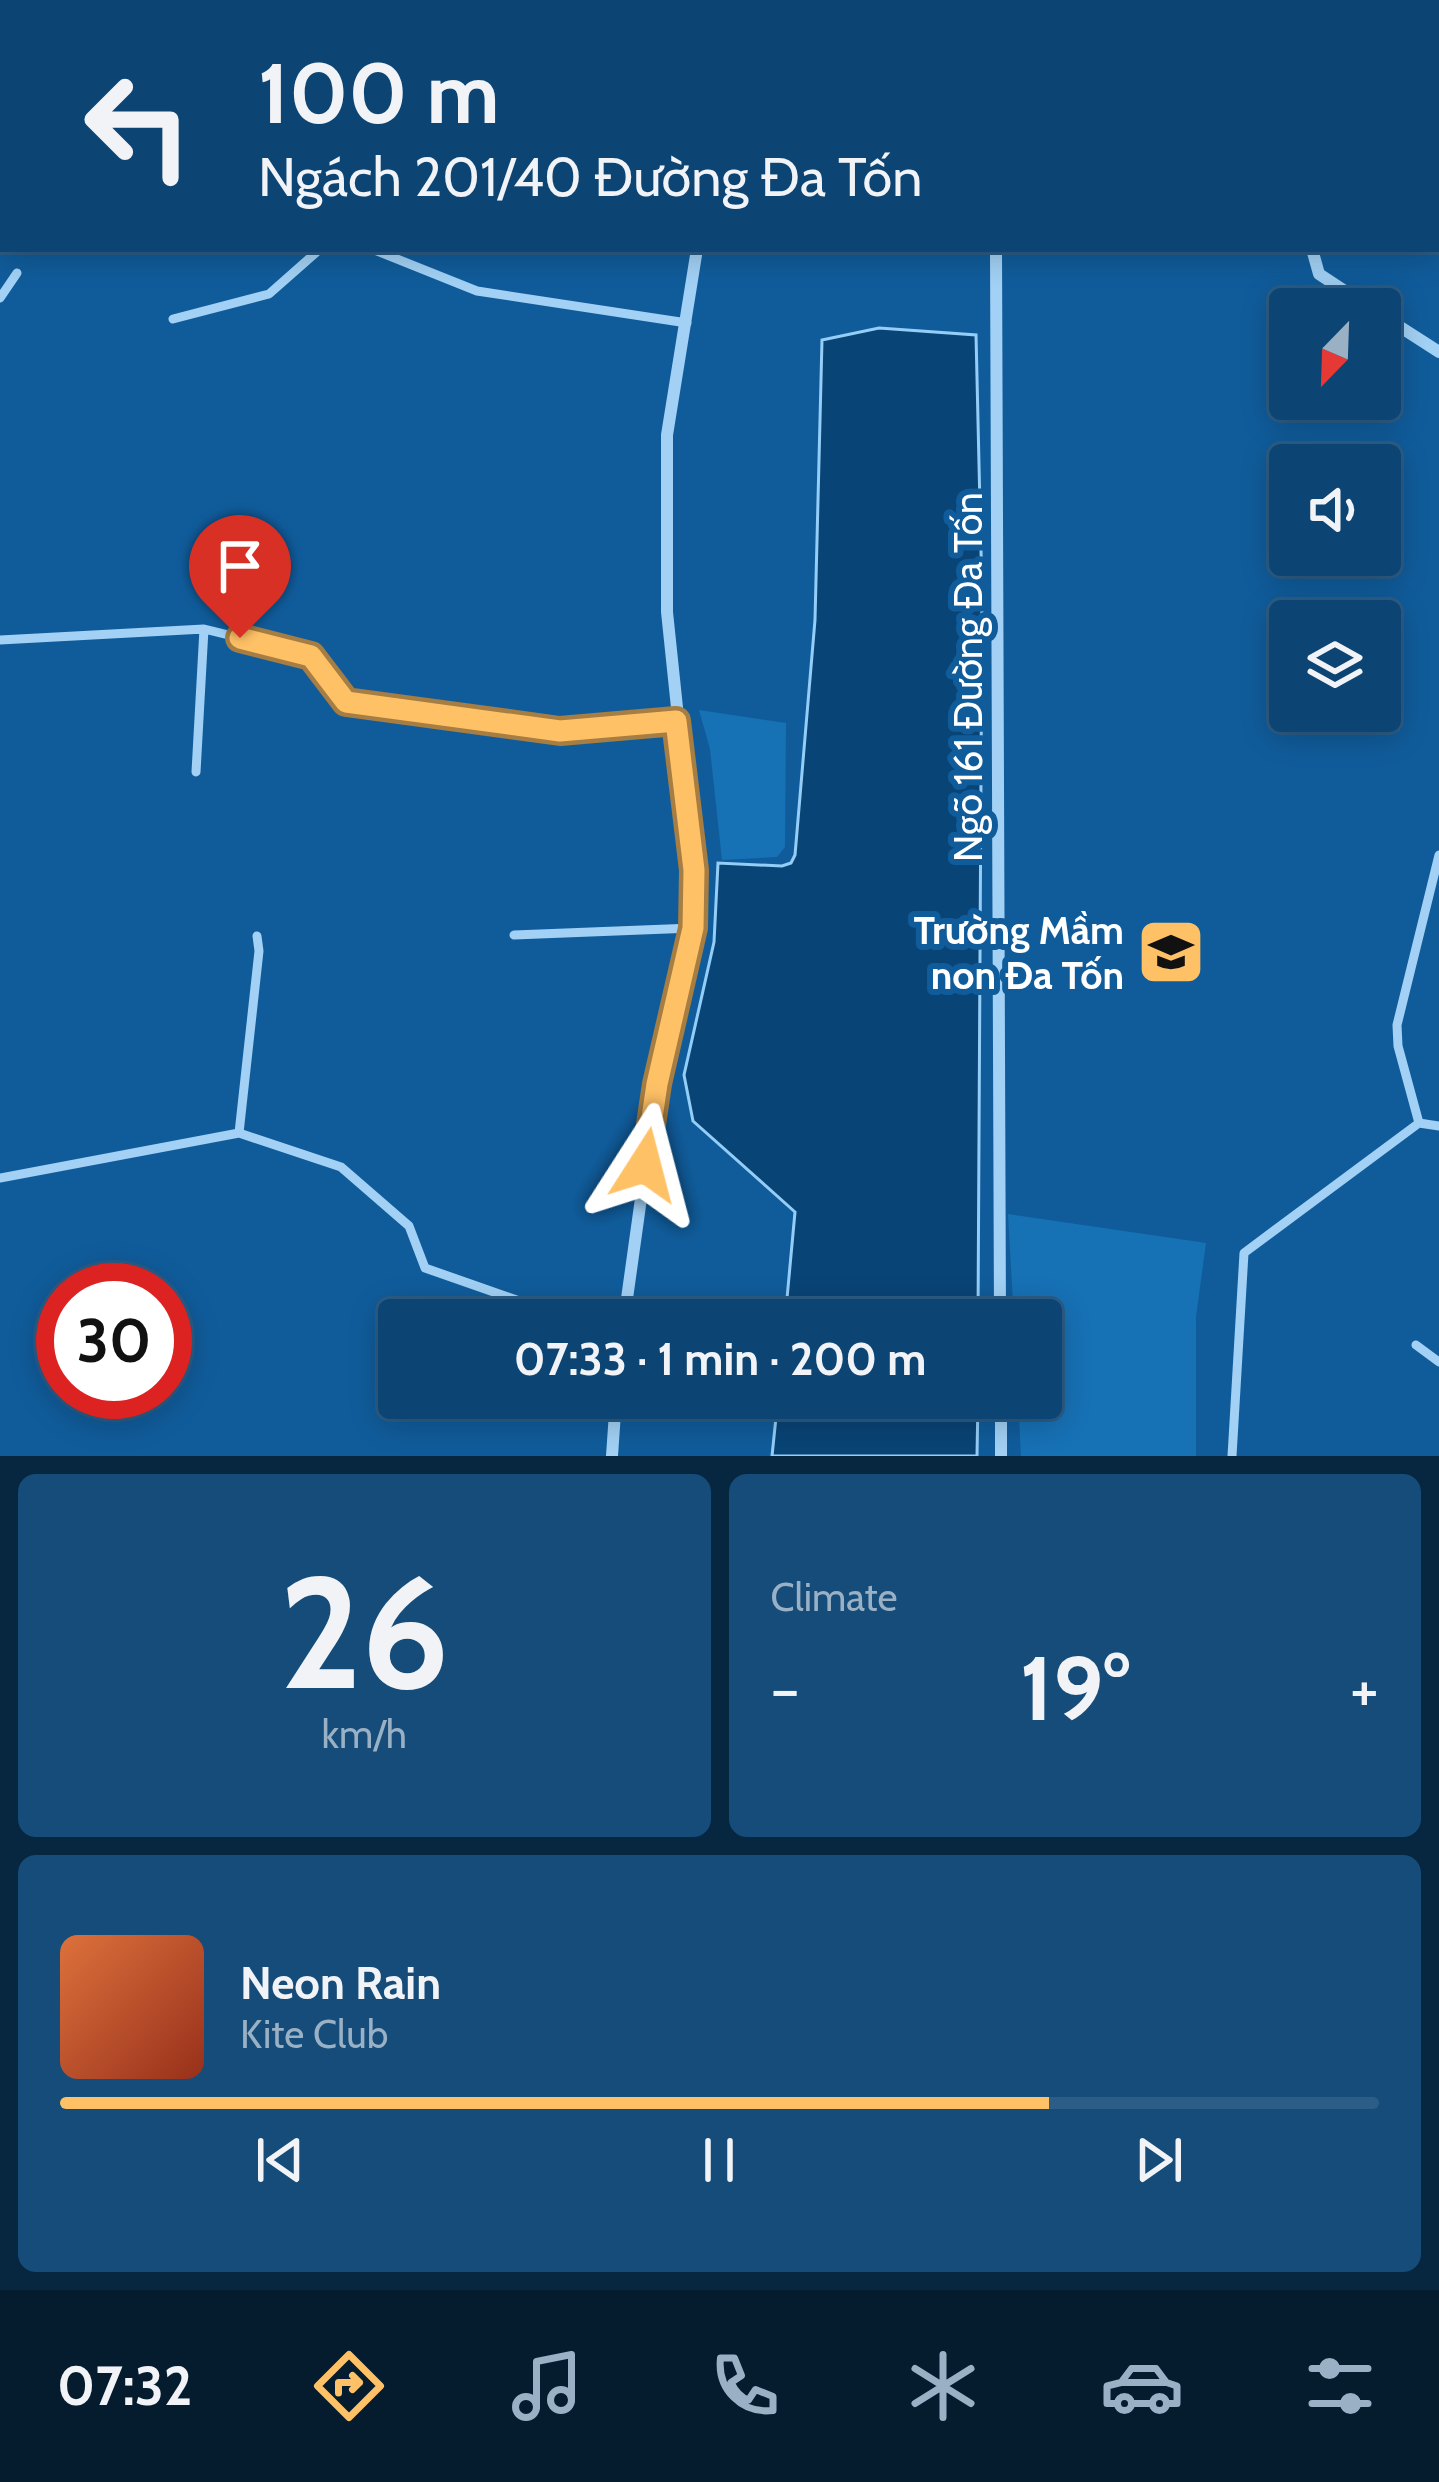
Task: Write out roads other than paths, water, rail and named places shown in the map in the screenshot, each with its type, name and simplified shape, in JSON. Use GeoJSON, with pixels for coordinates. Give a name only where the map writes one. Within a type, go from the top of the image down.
{"type":"FeatureCollection","features":[{"type":"Feature","properties":{"kind":"street"},"geometry":{"type":"LineString","coordinates":[[627,1299],[657,1084],[693,928],[694,870],[667,612],[668,435],[698,252]]}},
{"type":"Feature","properties":{"kind":"street","name":"Ngõ 161 Đường Đa Tốn"},"geometry":{"type":"LineString","coordinates":[[996,252],[1000,1299]]}},
{"type":"Feature","properties":{"kind":"street"},"geometry":{"type":"LineString","coordinates":[[1313,252],[1319,274],[1340,288]]}},
{"type":"Feature","properties":{"kind":"street"},"geometry":{"type":"LineString","coordinates":[[1401,328],[1439,352]]}},
{"type":"Feature","properties":{"kind":"street"},"geometry":{"type":"LineString","coordinates":[[612,1456],[615,1419]]}},
{"type":"Feature","properties":{"kind":"street"},"geometry":{"type":"LineString","coordinates":[[1001,1419],[1001,1456]]}},
{"type":"Feature","properties":{"kind":"lane"},"geometry":{"type":"LineString","coordinates":[[173,319],[269,294],[317,252]]}},
{"type":"Feature","properties":{"kind":"lane"},"geometry":{"type":"LineString","coordinates":[[380,252],[477,291],[687,323]]}},
{"type":"Feature","properties":{"kind":"lane"},"geometry":{"type":"LineString","coordinates":[[0,298],[16,273]]}},
{"type":"Feature","properties":{"kind":"lane"},"geometry":{"type":"LineString","coordinates":[[0,640],[204,629],[311,656],[346,702],[560,731],[676,721]]}},
{"type":"Feature","properties":{"kind":"lane"},"geometry":{"type":"LineString","coordinates":[[196,772],[204,629]]}},
{"type":"Feature","properties":{"kind":"lane"},"geometry":{"type":"LineString","coordinates":[[1419,1123],[1398,1046],[1397,1025],[1439,855]]}},
{"type":"Feature","properties":{"kind":"lane"},"geometry":{"type":"LineString","coordinates":[[514,934],[693,928]]}},
{"type":"Feature","properties":{"kind":"lane"},"geometry":{"type":"LineString","coordinates":[[239,1133],[260,951],[256,936]]}},
{"type":"Feature","properties":{"kind":"lane"},"geometry":{"type":"LineString","coordinates":[[1232,1456],[1244,1253],[1419,1123],[1439,1126]]}},
{"type":"Feature","properties":{"kind":"lane"},"geometry":{"type":"LineString","coordinates":[[0,1178],[239,1133],[341,1167],[409,1226],[425,1268],[514,1299]]}},
{"type":"Feature","properties":{"kind":"lane"},"geometry":{"type":"LineString","coordinates":[[1416,1345],[1439,1362]]}},
{"type":"Feature","properties":{"kind":"place","name":"Trường Mầm non Đa Tốn"},"geometry":{"type":"Point","coordinates":[1171,952]}}]}
